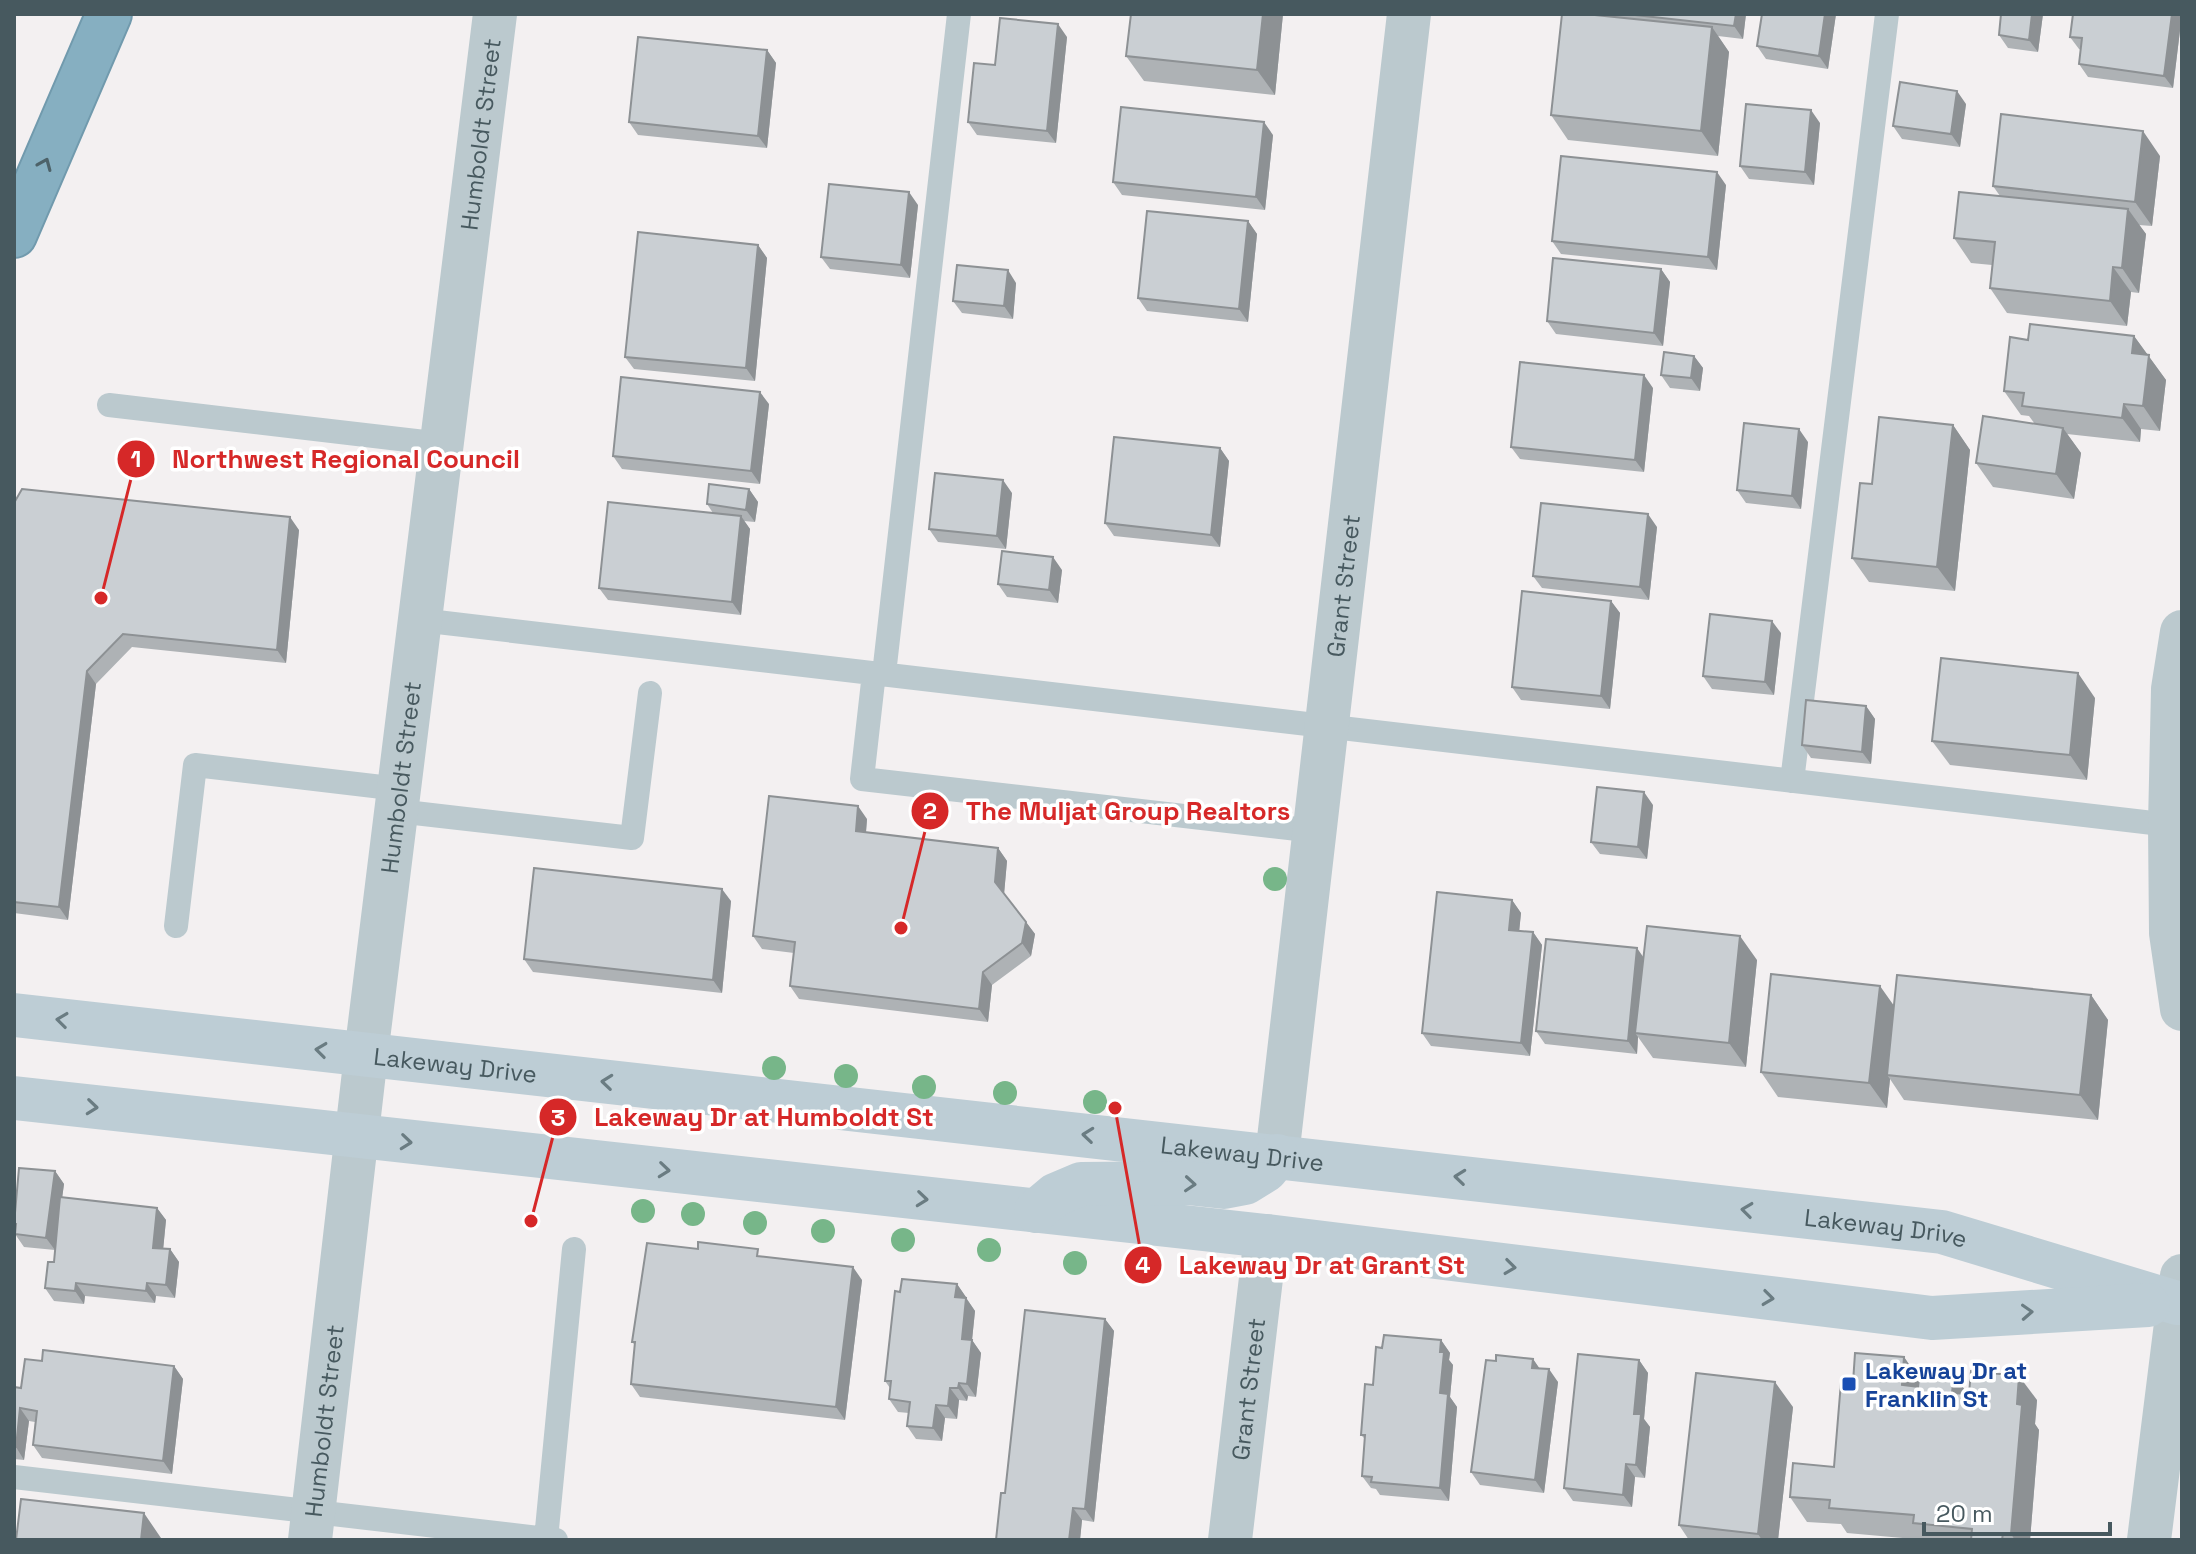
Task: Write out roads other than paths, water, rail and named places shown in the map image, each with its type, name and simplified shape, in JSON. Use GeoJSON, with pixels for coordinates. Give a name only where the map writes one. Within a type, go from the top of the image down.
{"type":"FeatureCollection","features":[{"type":"Feature","properties":{"kind":"highway"},"geometry":{"type":"LineString","coordinates":[[14,235],[109,14]]}},
{"type":"Feature","properties":{"kind":"main road","name":"Lakeway Drive"},"geometry":{"type":"LineString","coordinates":[[14,1015],[1942,1232],[2180,1294]]}},
{"type":"Feature","properties":{"kind":"main road"},"geometry":{"type":"LineString","coordinates":[[14,1098],[1266,1236],[1932,1318],[2180,1294]]}},
{"type":"Feature","properties":{"kind":"main road"},"geometry":{"type":"LineString","coordinates":[[1036,1211],[1055,1195],[1081,1184],[1187,1183],[1224,1187],[1245,1183],[1266,1170],[1277,1156]]}},
{"type":"Feature","properties":{"kind":"street","name":"Humboldt Street"},"geometry":{"type":"LineString","coordinates":[[312,1526],[366,1055],[495,14]]}},
{"type":"Feature","properties":{"kind":"street","name":"Grant Street"},"geometry":{"type":"LineString","coordinates":[[1277,1156],[1409,14]]}},
{"type":"Feature","properties":{"kind":"street"},"geometry":{"type":"LineString","coordinates":[[2182,632],[2173,689],[2170,825],[2171,933],[2182,1009]]}},
{"type":"Feature","properties":{"kind":"street","name":"Grant Street"},"geometry":{"type":"LineString","coordinates":[[1230,1540],[1266,1236]]}},
{"type":"Feature","properties":{"kind":"street"},"geometry":{"type":"LineString","coordinates":[[2149,1540],[2180,1294]]}},
{"type":"Feature","properties":{"kind":"lane"},"geometry":{"type":"LineString","coordinates":[[959,14],[879,674],[862,779],[1315,831]]}},
{"type":"Feature","properties":{"kind":"lane"},"geometry":{"type":"LineString","coordinates":[[1792,781],[1887,14]]}},
{"type":"Feature","properties":{"kind":"lane"},"geometry":{"type":"LineString","coordinates":[[109,405],[442,444]]}},
{"type":"Feature","properties":{"kind":"lane"},"geometry":{"type":"LineString","coordinates":[[420,620],[2170,825]]}},
{"type":"Feature","properties":{"kind":"lane"},"geometry":{"type":"LineString","coordinates":[[176,926],[195,765],[632,838],[650,693]]}},
{"type":"Feature","properties":{"kind":"lane"},"geometry":{"type":"LineString","coordinates":[[14,1477],[312,1526],[551,1539],[574,1249]]}},
{"type":"Feature","properties":{"kind":"place","name":"Northwest Regional Council"},"geometry":{"type":"Point","coordinates":[101,598]}},
{"type":"Feature","properties":{"kind":"place","name":"The Muljat Group Realtors"},"geometry":{"type":"Point","coordinates":[901,928]}},
{"type":"Feature","properties":{"kind":"place","name":"Lakeway Dr at Grant St"},"geometry":{"type":"Point","coordinates":[1115,1108]}},
{"type":"Feature","properties":{"kind":"place","name":"Lakeway Dr at Humboldt St"},"geometry":{"type":"Point","coordinates":[531,1221]}},
{"type":"Feature","properties":{"kind":"place","name":"Lakeway Dr at Franklin St"},"geometry":{"type":"Point","coordinates":[1849,1384]}}]}
